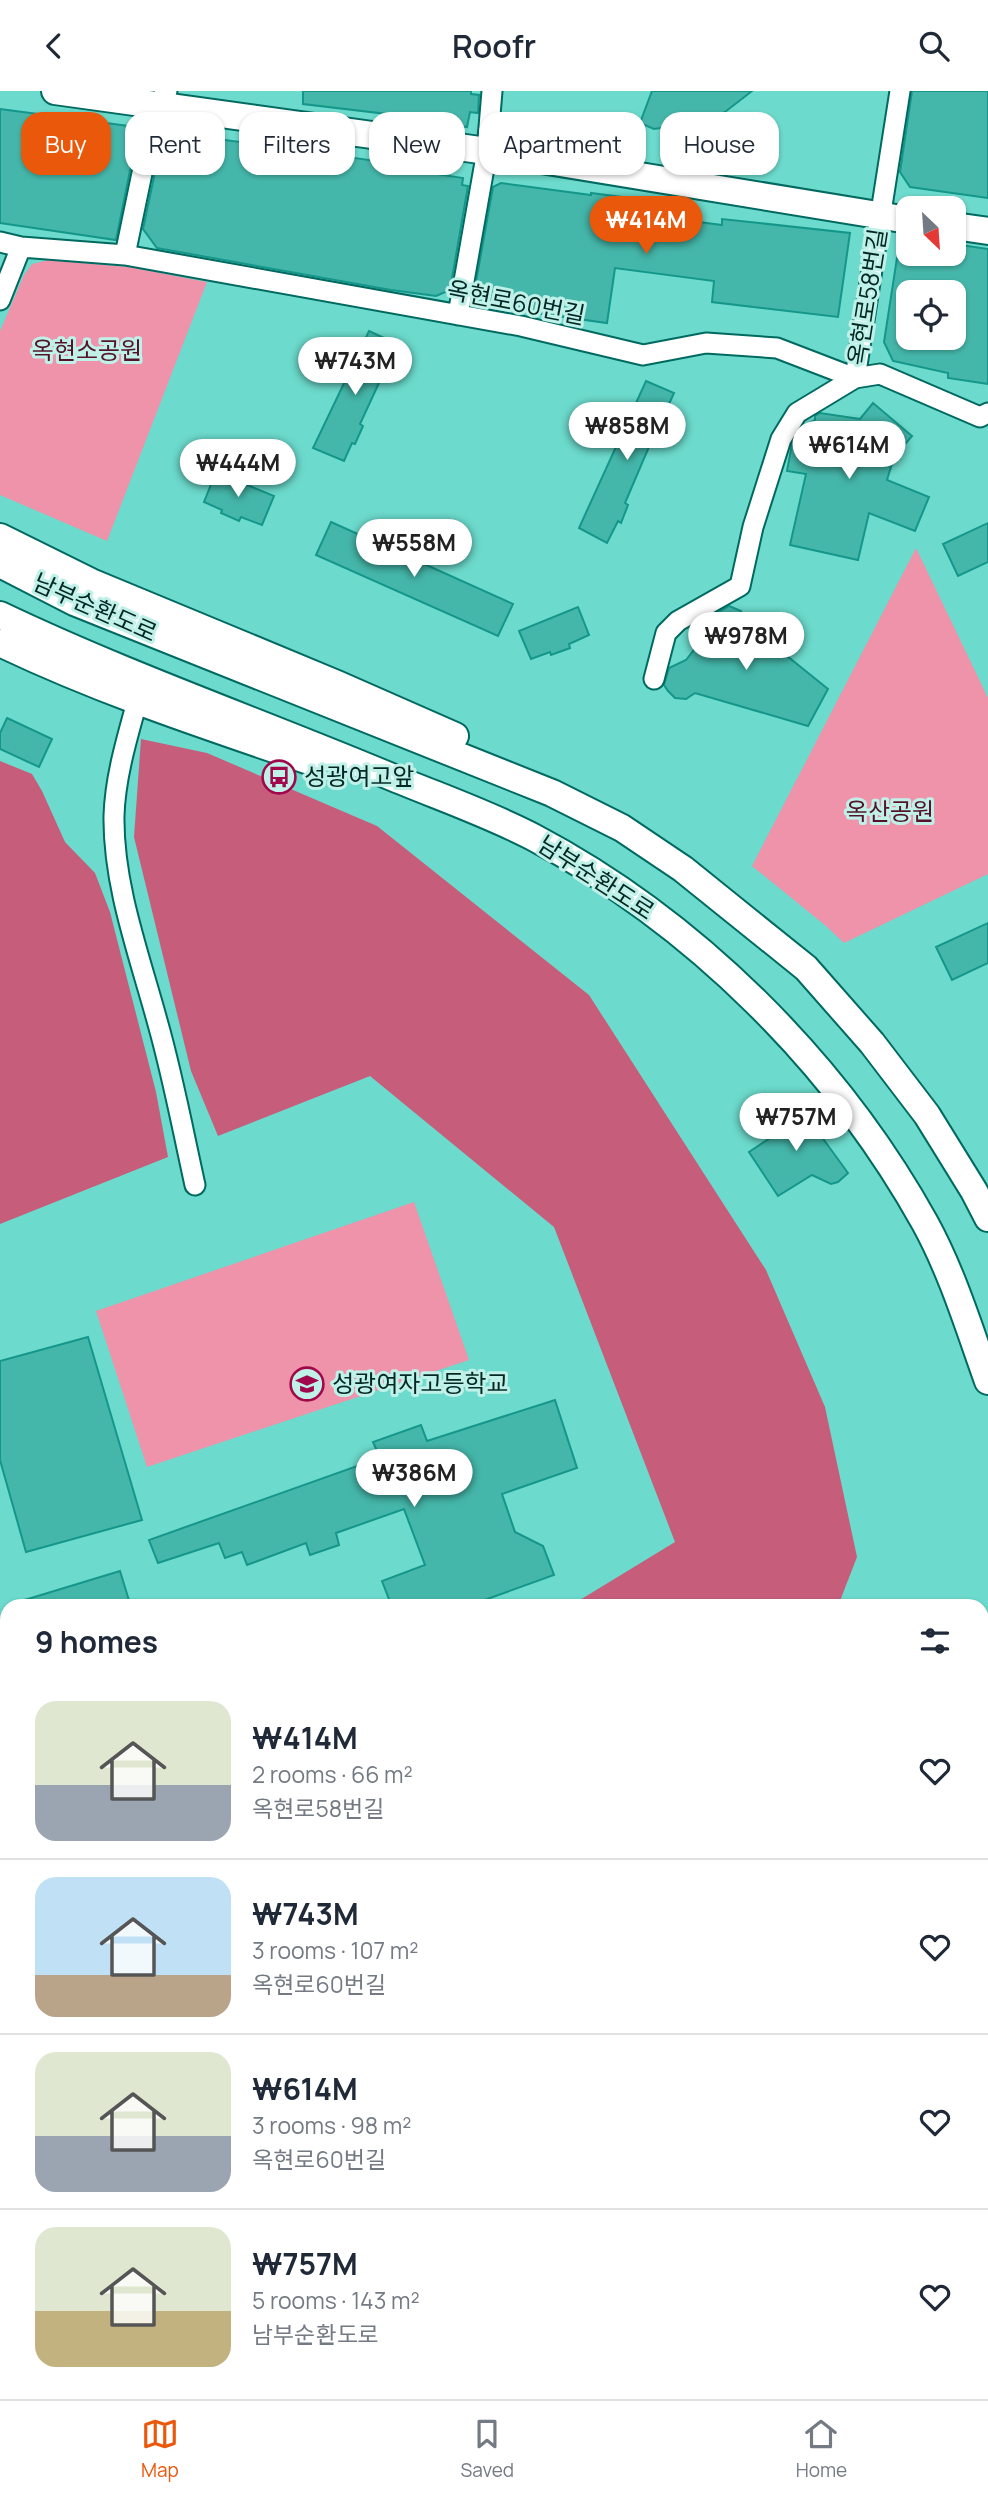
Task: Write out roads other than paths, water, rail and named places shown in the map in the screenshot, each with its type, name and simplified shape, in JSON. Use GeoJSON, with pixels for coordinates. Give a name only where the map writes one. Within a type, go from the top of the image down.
{"type":"FeatureCollection","features":[{"type":"Feature","properties":{"kind":"main road","name":"옥현로58번길"},"geometry":{"type":"LineString","coordinates":[[55,91],[162,99],[479,150]]}},
{"type":"Feature","properties":{"kind":"main road","name":"옥현로58번길"},"geometry":{"type":"LineString","coordinates":[[632,175],[896,218]]}},
{"type":"Feature","properties":{"kind":"main road"},"geometry":{"type":"LineString","coordinates":[[966,228],[988,231]]}},
{"type":"Feature","properties":{"kind":"main road"},"geometry":{"type":"LineString","coordinates":[[0,537],[90,582],[337,684],[496,755],[558,788],[622,828]]}},
{"type":"Feature","properties":{"kind":"main road","name":"남부순환도로"},"geometry":{"type":"LineString","coordinates":[[0,564],[74,602],[552,793],[622,828],[683,869],[806,968],[872,1043],[927,1115],[988,1218]]}},
{"type":"Feature","properties":{"kind":"main road","name":"남부순환도로"},"geometry":{"type":"LineString","coordinates":[[0,615],[57,642],[327,750],[528,835],[592,870],[650,910],[761,1007],[833,1087],[881,1152],[926,1224],[959,1298],[988,1381]]}},
{"type":"Feature","properties":{"kind":"main road"},"geometry":{"type":"LineString","coordinates":[[0,643],[137,702],[453,811],[522,838],[592,870]]}},
{"type":"Feature","properties":{"kind":"street"},"geometry":{"type":"LineString","coordinates":[[490,112],[492,91]]}},
{"type":"Feature","properties":{"kind":"street"},"geometry":{"type":"LineString","coordinates":[[881,216],[900,91]]}},
{"type":"Feature","properties":{"kind":"street"},"geometry":{"type":"LineString","coordinates":[[125,255],[162,99]]}},
{"type":"Feature","properties":{"kind":"street"},"geometry":{"type":"LineString","coordinates":[[458,315],[483,175]]}},
{"type":"Feature","properties":{"kind":"street","name":"옥현로58번길"},"geometry":{"type":"LineString","coordinates":[[855,378],[881,216]]}},
{"type":"Feature","properties":{"kind":"street","name":"옥현로60번길"},"geometry":{"type":"LineString","coordinates":[[0,243],[125,255],[521,326],[643,355],[706,343],[777,348],[855,378],[880,374],[980,417],[988,414]]}},
{"type":"Feature","properties":{"kind":"street"},"geometry":{"type":"LineString","coordinates":[[0,300],[21,247]]}},
{"type":"Feature","properties":{"kind":"street"},"geometry":{"type":"LineString","coordinates":[[654,678],[666,633],[678,621],[740,586],[753,527],[781,439],[797,413],[855,378]]}},
{"type":"Feature","properties":{"kind":"street"},"geometry":{"type":"LineString","coordinates":[[137,702],[124,750],[114,814],[116,858],[195,1185]]}},
{"type":"Feature","properties":{"kind":"place","name":"성광여고앞"},"geometry":{"type":"Point","coordinates":[279,777]}},
{"type":"Feature","properties":{"kind":"place","name":"성광여자고등학교"},"geometry":{"type":"Point","coordinates":[307,1384]}},
{"type":"Feature","properties":{"kind":"park label","name":"옥현소공원"},"geometry":{"type":"Point","coordinates":[87,351]}},
{"type":"Feature","properties":{"kind":"park label","name":"옥산공원"},"geometry":{"type":"Point","coordinates":[890,812]}}]}
